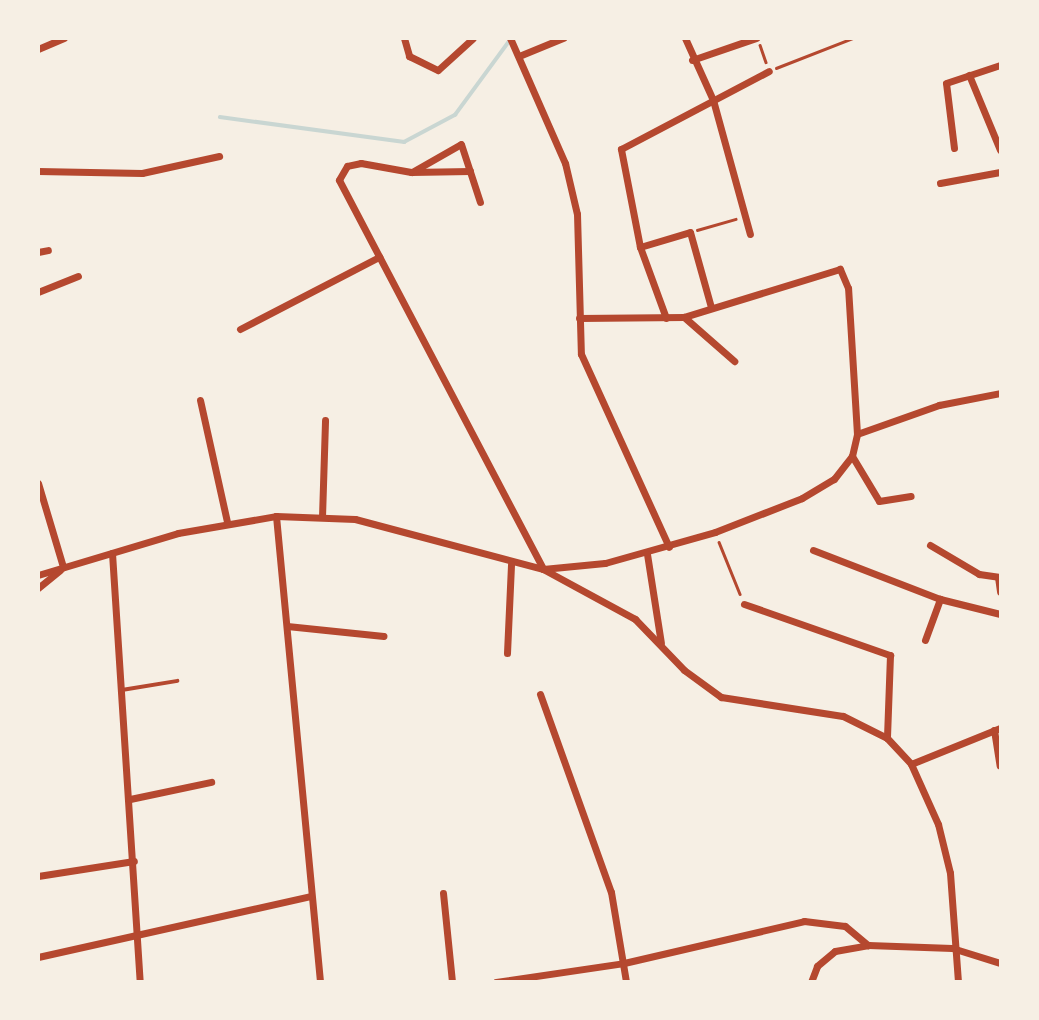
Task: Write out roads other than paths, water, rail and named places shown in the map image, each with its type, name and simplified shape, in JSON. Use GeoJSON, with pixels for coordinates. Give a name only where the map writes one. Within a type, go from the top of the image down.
{"type":"FeatureCollection","features":[{"type":"Feature","properties":{"kind":"street"},"geometry":{"type":"LineString","coordinates":[[38,49],[64,38]]}},
{"type":"Feature","properties":{"kind":"street"},"geometry":{"type":"LineString","coordinates":[[404,38],[409,57],[438,70],[472,38]]}},
{"type":"Feature","properties":{"kind":"street"},"geometry":{"type":"LineString","coordinates":[[519,56],[563,38]]}},
{"type":"Feature","properties":{"kind":"street"},"geometry":{"type":"LineString","coordinates":[[685,38],[692,60],[713,100],[750,234]]}},
{"type":"Feature","properties":{"kind":"street"},"geometry":{"type":"LineString","coordinates":[[692,60],[757,38]]}},
{"type":"Feature","properties":{"kind":"street"},"geometry":{"type":"LineString","coordinates":[[511,42],[565,163],[578,214],[581,354],[593,390],[669,547]]}},
{"type":"Feature","properties":{"kind":"street"},"geometry":{"type":"LineString","coordinates":[[954,148],[946,83],[1000,65]]}},
{"type":"Feature","properties":{"kind":"street"},"geometry":{"type":"LineString","coordinates":[[666,318],[640,247],[621,149],[769,71]]}},
{"type":"Feature","properties":{"kind":"street"},"geometry":{"type":"LineString","coordinates":[[969,75],[1000,150]]}},
{"type":"Feature","properties":{"kind":"street"},"geometry":{"type":"LineString","coordinates":[[411,172],[461,144],[480,202]]}},
{"type":"Feature","properties":{"kind":"street"},"geometry":{"type":"LineString","coordinates":[[38,171],[142,173],[219,156]]}},
{"type":"Feature","properties":{"kind":"street"},"geometry":{"type":"LineString","coordinates":[[470,171],[411,172],[361,163],[347,166],[339,180],[542,569]]}},
{"type":"Feature","properties":{"kind":"street"},"geometry":{"type":"LineString","coordinates":[[940,183],[1000,172]]}},
{"type":"Feature","properties":{"kind":"street"},"geometry":{"type":"LineString","coordinates":[[640,247],[690,232],[711,307]]}},
{"type":"Feature","properties":{"kind":"street"},"geometry":{"type":"LineString","coordinates":[[38,252],[48,250]]}},
{"type":"Feature","properties":{"kind":"street"},"geometry":{"type":"LineString","coordinates":[[240,329],[379,257]]}},
{"type":"Feature","properties":{"kind":"street"},"geometry":{"type":"LineString","coordinates":[[542,569],[647,554],[715,532],[802,498],[834,479],[852,456],[857,434],[847,274],[831,267],[684,317],[579,318]]}},
{"type":"Feature","properties":{"kind":"street"},"geometry":{"type":"LineString","coordinates":[[38,292],[78,276]]}},
{"type":"Feature","properties":{"kind":"street"},"geometry":{"type":"LineString","coordinates":[[684,317],[734,361]]}},
{"type":"Feature","properties":{"kind":"street"},"geometry":{"type":"LineString","coordinates":[[857,434],[939,405],[1000,393]]}},
{"type":"Feature","properties":{"kind":"street"},"geometry":{"type":"LineString","coordinates":[[200,400],[227,522]]}},
{"type":"Feature","properties":{"kind":"street"},"geometry":{"type":"LineString","coordinates":[[322,517],[325,420]]}},
{"type":"Feature","properties":{"kind":"street"},"geometry":{"type":"LineString","coordinates":[[852,456],[879,501],[911,496]]}},
{"type":"Feature","properties":{"kind":"street"},"geometry":{"type":"LineString","coordinates":[[38,483],[63,567]]}},
{"type":"Feature","properties":{"kind":"street"},"geometry":{"type":"LineString","coordinates":[[276,516],[320,982]]}},
{"type":"Feature","properties":{"kind":"street"},"geometry":{"type":"LineString","coordinates":[[38,575],[227,522],[276,516],[322,517],[385,526],[511,564],[542,569],[607,600],[661,644],[693,679],[721,697],[842,716],[887,738],[911,764],[939,824],[950,873],[952,948],[958,982]]}},
{"type":"Feature","properties":{"kind":"street"},"geometry":{"type":"LineString","coordinates":[[930,545],[999,577],[1000,592]]}},
{"type":"Feature","properties":{"kind":"street"},"geometry":{"type":"LineString","coordinates":[[813,550],[940,599],[1000,614]]}},
{"type":"Feature","properties":{"kind":"street"},"geometry":{"type":"LineString","coordinates":[[112,553],[140,982]]}},
{"type":"Feature","properties":{"kind":"street"},"geometry":{"type":"LineString","coordinates":[[647,554],[661,644]]}},
{"type":"Feature","properties":{"kind":"street"},"geometry":{"type":"LineString","coordinates":[[507,653],[511,564]]}},
{"type":"Feature","properties":{"kind":"street"},"geometry":{"type":"LineString","coordinates":[[38,588],[63,567]]}},
{"type":"Feature","properties":{"kind":"street"},"geometry":{"type":"LineString","coordinates":[[925,640],[940,599]]}},
{"type":"Feature","properties":{"kind":"street"},"geometry":{"type":"LineString","coordinates":[[744,604],[890,655],[887,738]]}},
{"type":"Feature","properties":{"kind":"street"},"geometry":{"type":"LineString","coordinates":[[287,626],[383,636]]}},
{"type":"Feature","properties":{"kind":"street"},"geometry":{"type":"LineString","coordinates":[[540,694],[607,881],[626,982]]}},
{"type":"Feature","properties":{"kind":"street"},"geometry":{"type":"LineString","coordinates":[[911,764],[997,729],[1000,766]]}},
{"type":"Feature","properties":{"kind":"street"},"geometry":{"type":"LineString","coordinates":[[130,799],[211,782]]}},
{"type":"Feature","properties":{"kind":"street"},"geometry":{"type":"LineString","coordinates":[[38,876],[134,861]]}},
{"type":"Feature","properties":{"kind":"street"},"geometry":{"type":"LineString","coordinates":[[443,893],[453,982]]}},
{"type":"Feature","properties":{"kind":"street"},"geometry":{"type":"LineString","coordinates":[[38,957],[310,896]]}},
{"type":"Feature","properties":{"kind":"street"},"geometry":{"type":"LineString","coordinates":[[496,982],[554,977],[804,921],[845,926],[868,945]]}},
{"type":"Feature","properties":{"kind":"street"},"geometry":{"type":"LineString","coordinates":[[811,982],[817,966],[835,951],[868,945],[952,948],[1000,963]]}},
{"type":"Feature","properties":{"kind":"lane"},"geometry":{"type":"LineString","coordinates":[[122,690],[177,681]]}},
{"type":"Feature","properties":{"kind":"waterway"},"geometry":{"type":"LineString","coordinates":[[220,117],[404,142],[455,115],[510,40]]}}]}
